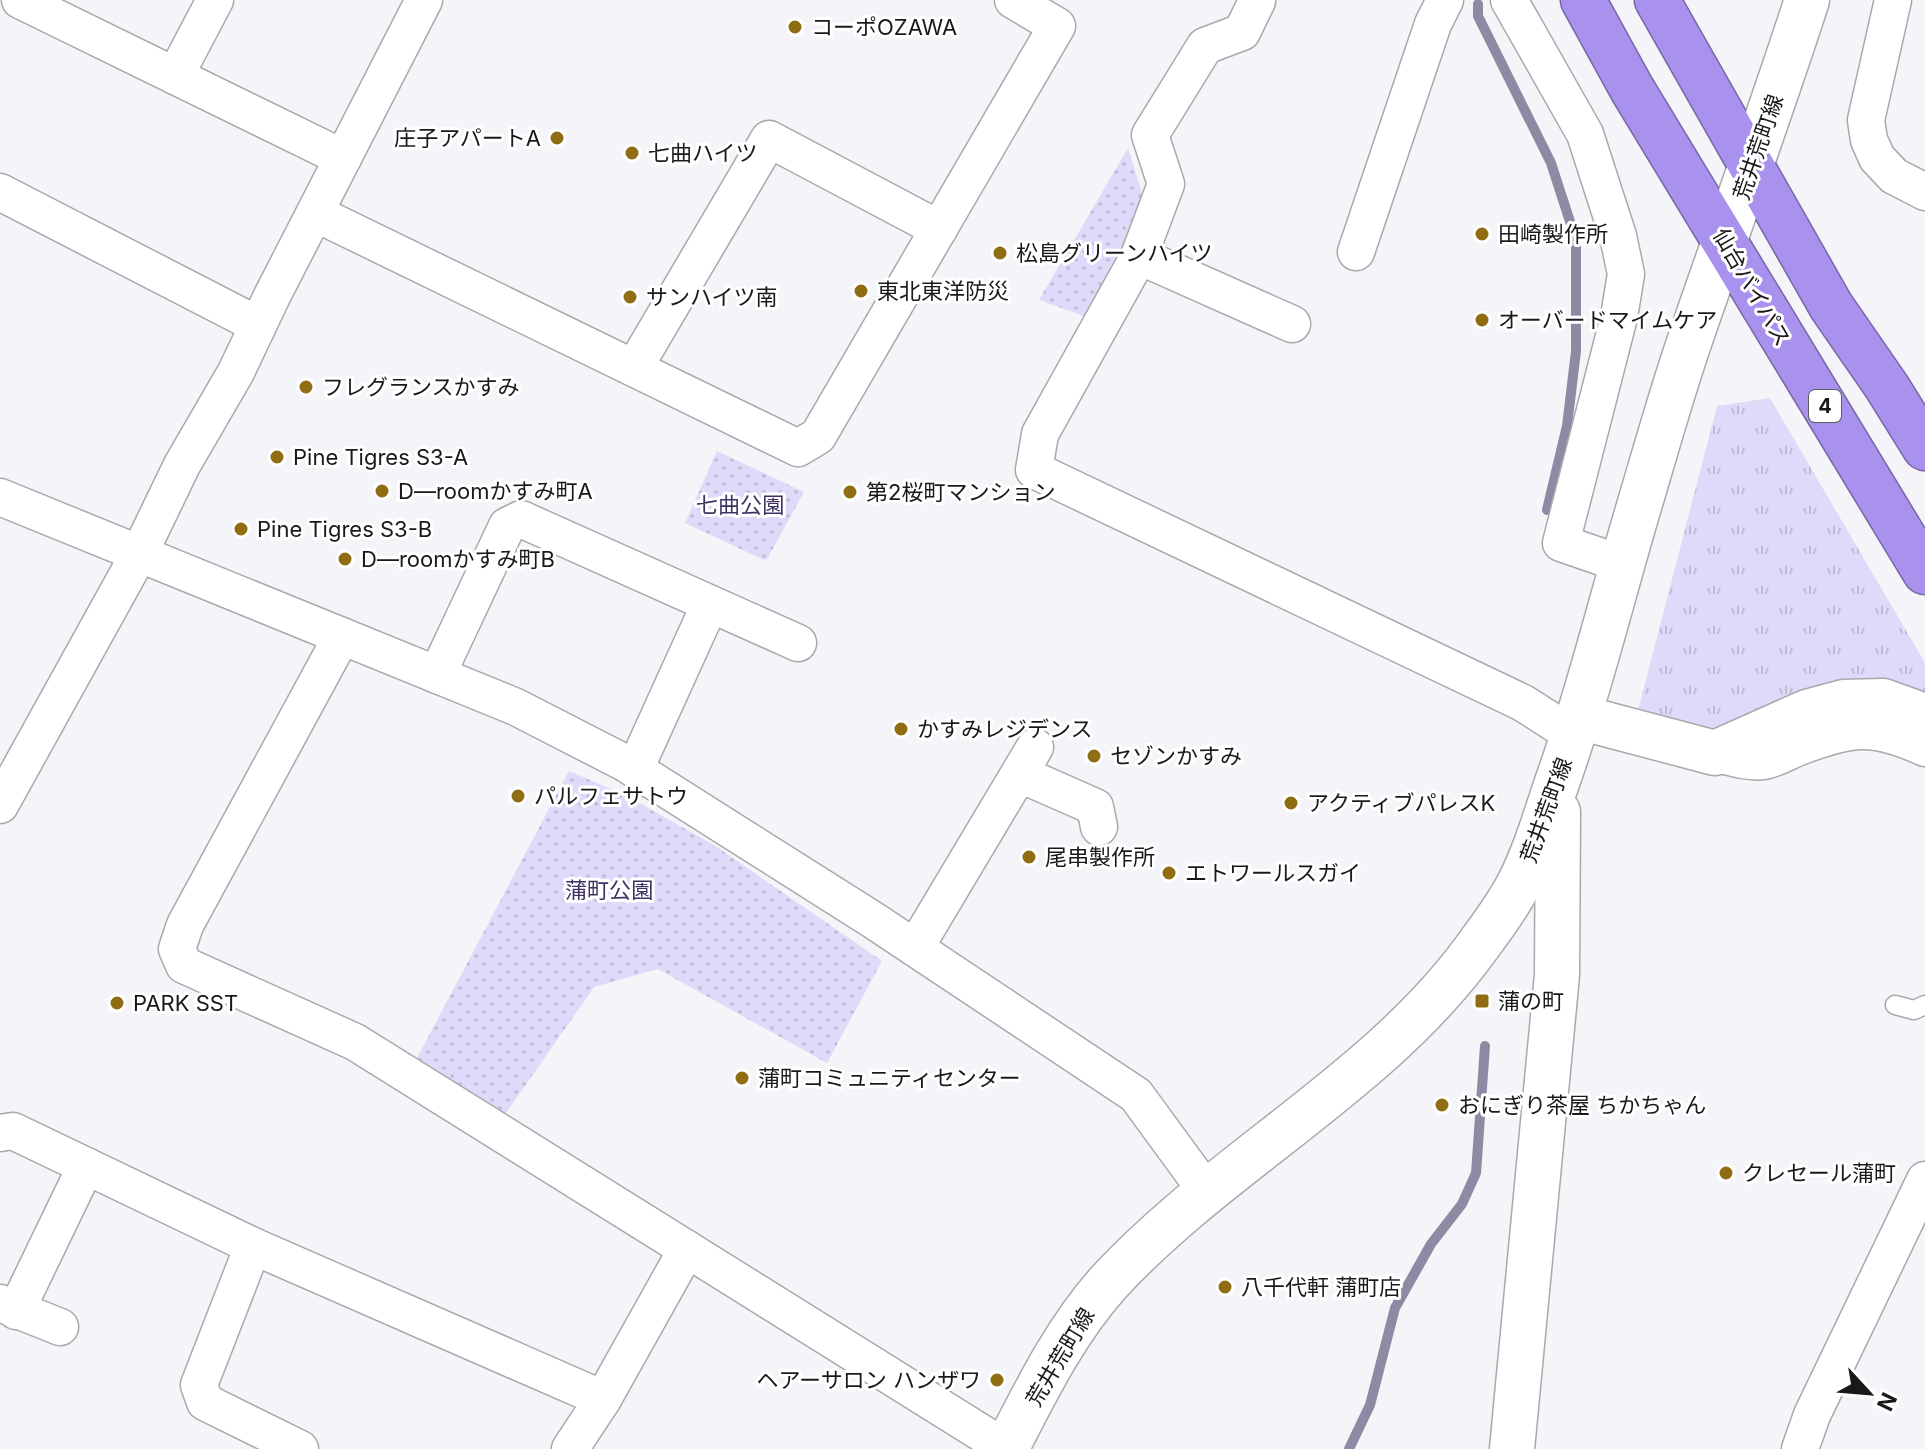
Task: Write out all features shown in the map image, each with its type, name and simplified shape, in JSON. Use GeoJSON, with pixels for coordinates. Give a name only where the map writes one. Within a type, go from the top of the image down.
{"type":"FeatureCollection","features":[{"type":"Feature","properties":{"kind":"highway","name":"仙台バイパス"},"geometry":{"type":"LineString","coordinates":[[1583,0],[1632,89],[1925,572]]}},
{"type":"Feature","properties":{"kind":"highway"},"geometry":{"type":"LineString","coordinates":[[1657,0],[1831,306],[1925,448]]}},
{"type":"Feature","properties":{"kind":"highway"},"geometry":{"type":"LineString","coordinates":[[1887,387],[1925,411]]}},
{"type":"Feature","properties":{"kind":"main road","name":"荒井荒町線"},"geometry":{"type":"LineString","coordinates":[[1007,1448],[1081,1315],[1155,1236],[1359,1071],[1394,1039],[1456,975],[1515,892],[1539,836],[1576,726],[1691,336],[1807,0]]}},
{"type":"Feature","properties":{"kind":"main road"},"geometry":{"type":"LineString","coordinates":[[1576,726],[1715,753],[1807,712],[1844,702],[1883,701],[1925,716]]}},
{"type":"Feature","properties":{"kind":"main road"},"geometry":{"type":"LineString","coordinates":[[1512,1449],[1557,975],[1558,778]]}},
{"type":"Feature","properties":{"kind":"street"},"geometry":{"type":"LineString","coordinates":[[22,0],[343,158]]}},
{"type":"Feature","properties":{"kind":"street"},"geometry":{"type":"LineString","coordinates":[[175,76],[215,0]]}},
{"type":"Feature","properties":{"kind":"street"},"geometry":{"type":"LineString","coordinates":[[0,805],[139,554],[182,465],[236,372],[424,0]]}},
{"type":"Feature","properties":{"kind":"street"},"geometry":{"type":"LineString","coordinates":[[315,213],[798,448],[818,436],[1057,26],[1013,0]]}},
{"type":"Feature","properties":{"kind":"street"},"geometry":{"type":"LineString","coordinates":[[1356,252],[1433,24],[1445,0]]}},
{"type":"Feature","properties":{"kind":"street"},"geometry":{"type":"LineString","coordinates":[[1509,0],[1585,134],[1618,236],[1626,274],[1619,317],[1561,543],[1622,564]]}},
{"type":"Feature","properties":{"kind":"street"},"geometry":{"type":"LineString","coordinates":[[1893,0],[1866,120],[1869,140],[1877,158],[1894,176],[1925,192]]}},
{"type":"Feature","properties":{"kind":"street"},"geometry":{"type":"LineString","coordinates":[[1257,1],[1242,32],[1205,46],[1150,135],[1166,184],[1139,256],[1040,434],[1034,470],[1576,726]]}},
{"type":"Feature","properties":{"kind":"street"},"geometry":{"type":"LineString","coordinates":[[634,368],[769,139],[939,229]]}},
{"type":"Feature","properties":{"kind":"street"},"geometry":{"type":"LineString","coordinates":[[0,192],[258,325]]}},
{"type":"Feature","properties":{"kind":"street"},"geometry":{"type":"LineString","coordinates":[[1139,256],[1292,324]]}},
{"type":"Feature","properties":{"kind":"street"},"geometry":{"type":"LineString","coordinates":[[0,497],[516,707],[635,769],[915,948],[1136,1095],[1207,1192]]}},
{"type":"Feature","properties":{"kind":"street"},"geometry":{"type":"LineString","coordinates":[[437,675],[507,526],[521,519],[798,643]]}},
{"type":"Feature","properties":{"kind":"street"},"geometry":{"type":"LineString","coordinates":[[635,769],[710,604]]}},
{"type":"Feature","properties":{"kind":"street"},"geometry":{"type":"LineString","coordinates":[[342,636],[185,925],[177,949],[184,965],[355,1042],[1007,1448]]}},
{"type":"Feature","properties":{"kind":"street"},"geometry":{"type":"LineString","coordinates":[[1715,753],[1764,761],[1840,732],[1862,730],[1907,739],[1925,748]]}},
{"type":"Feature","properties":{"kind":"street"},"geometry":{"type":"LineString","coordinates":[[915,948],[1027,760],[1095,807],[1099,827]]}},
{"type":"Feature","properties":{"kind":"street"},"geometry":{"type":"LineString","coordinates":[[0,1133],[13,1131],[253,1246],[603,1399]]}},
{"type":"Feature","properties":{"kind":"street"},"geometry":{"type":"LineString","coordinates":[[60,1327],[8,1307],[86,1166]]}},
{"type":"Feature","properties":{"kind":"street"},"geometry":{"type":"LineString","coordinates":[[1800,1449],[1812,1415],[1925,1180]]}},
{"type":"Feature","properties":{"kind":"street"},"geometry":{"type":"LineString","coordinates":[[253,1246],[199,1385],[205,1402],[300,1449]]}},
{"type":"Feature","properties":{"kind":"street"},"geometry":{"type":"LineString","coordinates":[[571,1449],[603,1399],[687,1249]]}},
{"type":"Feature","properties":{"kind":"lane"},"geometry":{"type":"LineString","coordinates":[[1895,1005],[1914,1010],[1925,1005]]}},
{"type":"Feature","properties":{"kind":"green space"},"geometry":{"type":"Polygon","coordinates":[[[1128,148],[1144,199],[1115,263],[1084,316],[1039,300],[1128,148]]]}},
{"type":"Feature","properties":{"kind":"green space"},"geometry":{"type":"Polygon","coordinates":[[[1770,398],[1925,663],[1925,697],[1711,739],[1636,718],[1717,406],[1770,398]]]}},
{"type":"Feature","properties":{"kind":"green space","name":"七曲公園"},"geometry":{"type":"Polygon","coordinates":[[[717,451],[804,492],[766,561],[685,523],[717,451]]]}},
{"type":"Feature","properties":{"kind":"green space","name":"蒲町公園"},"geometry":{"type":"Polygon","coordinates":[[[569,771],[625,795],[714,845],[882,961],[827,1063],[658,969],[594,987],[495,1129],[408,1075],[569,771]]]}},
{"type":"Feature","properties":{"kind":"waterway"},"geometry":{"type":"LineString","coordinates":[[1478,4],[1478,16],[1551,163],[1576,240],[1576,351],[1567,426],[1547,510]]}},
{"type":"Feature","properties":{"kind":"waterway"},"geometry":{"type":"LineString","coordinates":[[1349,1449],[1370,1405],[1395,1308],[1431,1244],[1462,1204],[1476,1173],[1485,1046]]}},
{"type":"Feature","properties":{"kind":"place","name":"コーポOZAWA"},"geometry":{"type":"Point","coordinates":[795,27]}},
{"type":"Feature","properties":{"kind":"place","name":"庄子アパートA"},"geometry":{"type":"Point","coordinates":[557,138]}},
{"type":"Feature","properties":{"kind":"place","name":"七曲ハイツ"},"geometry":{"type":"Point","coordinates":[632,153]}},
{"type":"Feature","properties":{"kind":"place","name":"田崎製作所"},"geometry":{"type":"Point","coordinates":[1482,234]}},
{"type":"Feature","properties":{"kind":"place","name":"松島グリーンハイツ"},"geometry":{"type":"Point","coordinates":[1000,253]}},
{"type":"Feature","properties":{"kind":"place","name":"東北東洋防災"},"geometry":{"type":"Point","coordinates":[861,291]}},
{"type":"Feature","properties":{"kind":"place","name":"サンハイツ南"},"geometry":{"type":"Point","coordinates":[630,297]}},
{"type":"Feature","properties":{"kind":"place","name":"オーバードマイムケア"},"geometry":{"type":"Point","coordinates":[1482,320]}},
{"type":"Feature","properties":{"kind":"place","name":"フレグランスかすみ"},"geometry":{"type":"Point","coordinates":[306,387]}},
{"type":"Feature","properties":{"kind":"place","name":"Pine Tigres S3-A"},"geometry":{"type":"Point","coordinates":[277,457]}},
{"type":"Feature","properties":{"kind":"place","name":"D―roomかすみ町A"},"geometry":{"type":"Point","coordinates":[382,491]}},
{"type":"Feature","properties":{"kind":"place","name":"第2桜町マンション"},"geometry":{"type":"Point","coordinates":[850,492]}},
{"type":"Feature","properties":{"kind":"place","name":"Pine Tigres S3-B"},"geometry":{"type":"Point","coordinates":[241,529]}},
{"type":"Feature","properties":{"kind":"place","name":"D―roomかすみ町B"},"geometry":{"type":"Point","coordinates":[345,559]}},
{"type":"Feature","properties":{"kind":"place","name":"かすみレジデンス"},"geometry":{"type":"Point","coordinates":[901,729]}},
{"type":"Feature","properties":{"kind":"place","name":"セゾンかすみ"},"geometry":{"type":"Point","coordinates":[1094,756]}},
{"type":"Feature","properties":{"kind":"place","name":"パルフェサトウ"},"geometry":{"type":"Point","coordinates":[518,796]}},
{"type":"Feature","properties":{"kind":"place","name":"アクティブパレスK"},"geometry":{"type":"Point","coordinates":[1291,803]}},
{"type":"Feature","properties":{"kind":"place","name":"尾串製作所"},"geometry":{"type":"Point","coordinates":[1029,857]}},
{"type":"Feature","properties":{"kind":"place","name":"エトワールスガイ"},"geometry":{"type":"Point","coordinates":[1169,873]}},
{"type":"Feature","properties":{"kind":"place","name":"蒲の町"},"geometry":{"type":"Point","coordinates":[1482,1001]}},
{"type":"Feature","properties":{"kind":"place","name":"PARK SST"},"geometry":{"type":"Point","coordinates":[117,1003]}},
{"type":"Feature","properties":{"kind":"place","name":"蒲町コミュニティセンター"},"geometry":{"type":"Point","coordinates":[742,1078]}},
{"type":"Feature","properties":{"kind":"place","name":"おにぎり茶屋 ちかちゃん"},"geometry":{"type":"Point","coordinates":[1442,1105]}},
{"type":"Feature","properties":{"kind":"place","name":"クレセール蒲町"},"geometry":{"type":"Point","coordinates":[1726,1173]}},
{"type":"Feature","properties":{"kind":"place","name":"八千代軒 蒲町店"},"geometry":{"type":"Point","coordinates":[1225,1287]}},
{"type":"Feature","properties":{"kind":"place","name":"ヘアーサロン ハンザワ"},"geometry":{"type":"Point","coordinates":[997,1380]}}]}
